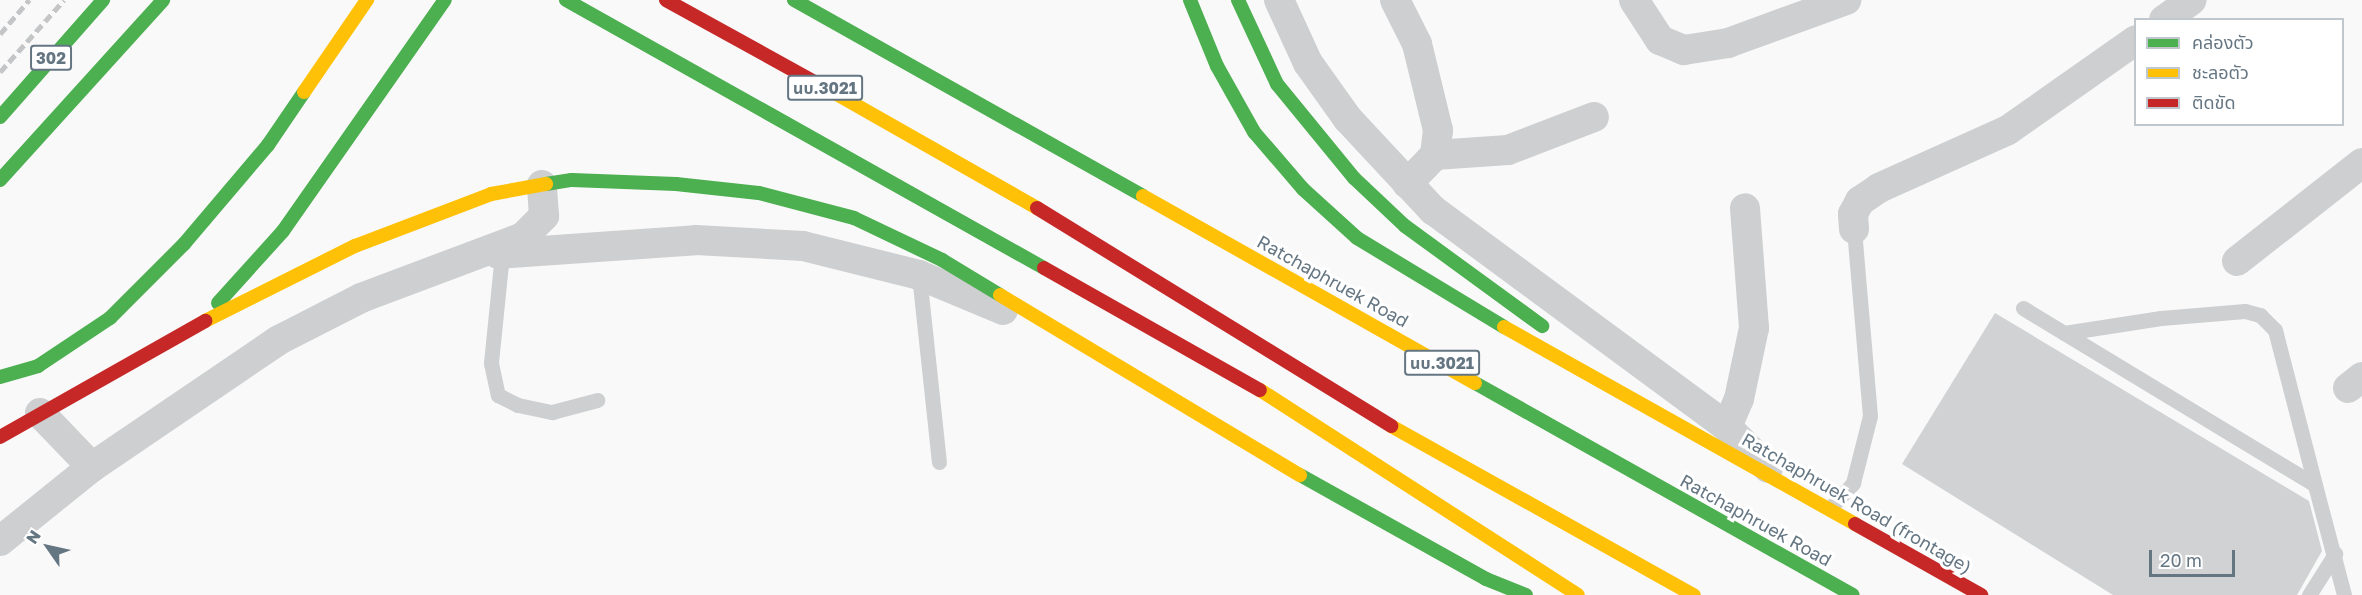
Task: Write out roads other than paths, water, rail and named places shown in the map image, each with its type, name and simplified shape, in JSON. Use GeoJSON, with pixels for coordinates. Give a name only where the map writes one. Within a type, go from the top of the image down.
{"type":"FeatureCollection","features":[{"type":"Feature","properties":{"kind":"main road","name":"302"},"geometry":{"type":"LineString","coordinates":[[0,117],[103,0]]}},
{"type":"Feature","properties":{"kind":"main road","name":"302"},"geometry":{"type":"LineString","coordinates":[[0,180],[164,0]]}},
{"type":"Feature","properties":{"kind":"main road"},"geometry":{"type":"LineString","coordinates":[[0,377],[38,366],[110,318],[184,244],[268,145],[367,0]]}},
{"type":"Feature","properties":{"kind":"main road"},"geometry":{"type":"LineString","coordinates":[[200,321],[283,231],[445,0]]}},
{"type":"Feature","properties":{"kind":"main road"},"geometry":{"type":"LineString","coordinates":[[566,0],[949,211],[1266,393],[1578,595]]}},
{"type":"Feature","properties":{"kind":"main road","name":"นบ.3021"},"geometry":{"type":"LineString","coordinates":[[666,0],[985,176],[1371,415],[1694,595]]}},
{"type":"Feature","properties":{"kind":"main road","name":"Ratchaphruek Road"},"geometry":{"type":"LineString","coordinates":[[794,0],[1853,595]]}},
{"type":"Feature","properties":{"kind":"main road"},"geometry":{"type":"LineString","coordinates":[[1190,0],[1217,66],[1254,132],[1303,189],[1357,238],[1418,278],[1721,435]]}},
{"type":"Feature","properties":{"kind":"main road"},"geometry":{"type":"LineString","coordinates":[[1238,0],[1277,84],[1354,178],[1405,226],[1558,337]]}},
{"type":"Feature","properties":{"kind":"main road"},"geometry":{"type":"LineString","coordinates":[[0,437],[200,321],[355,246],[491,194],[572,180],[717,188],[759,193],[854,218],[942,260],[1105,355],[1354,507],[1486,579],[1526,595]]}},
{"type":"Feature","properties":{"kind":"main road"},"geometry":{"type":"LineString","coordinates":[[1578,350],[1721,435]]}},
{"type":"Feature","properties":{"kind":"main road","name":"Ratchaphruek Road (frontage)"},"geometry":{"type":"LineString","coordinates":[[1779,479],[1981,595]]}},
{"type":"Feature","properties":{"kind":"street"},"geometry":{"type":"LineString","coordinates":[[1279,0],[1308,63],[1348,119],[1407,184],[1477,243],[1779,479]]}},
{"type":"Feature","properties":{"kind":"street"},"geometry":{"type":"LineString","coordinates":[[1395,0],[1417,44],[1431,90],[1438,130],[1435,155],[1407,184]]}},
{"type":"Feature","properties":{"kind":"street"},"geometry":{"type":"LineString","coordinates":[[1634,0],[1660,40],[1684,50],[1728,43],[1846,0]]}},
{"type":"Feature","properties":{"kind":"street"},"geometry":{"type":"LineString","coordinates":[[2167,18],[2192,0]]}},
{"type":"Feature","properties":{"kind":"street"},"geometry":{"type":"LineString","coordinates":[[1854,229],[1853,214],[1860,201],[1879,188],[2008,130],[2134,41]]}},
{"type":"Feature","properties":{"kind":"street"},"geometry":{"type":"LineString","coordinates":[[1435,155],[1508,150],[1594,117]]}},
{"type":"Feature","properties":{"kind":"street"},"geometry":{"type":"LineString","coordinates":[[2237,261],[2362,163]]}},
{"type":"Feature","properties":{"kind":"street"},"geometry":{"type":"LineString","coordinates":[[0,541],[92,467],[279,340],[361,298],[489,255],[523,237],[544,216],[542,185]]}},
{"type":"Feature","properties":{"kind":"street"},"geometry":{"type":"LineString","coordinates":[[1721,435],[1739,399],[1754,328],[1745,208]]}},
{"type":"Feature","properties":{"kind":"street"},"geometry":{"type":"LineString","coordinates":[[489,255],[696,240],[803,246],[919,275],[1105,355]]}},
{"type":"Feature","properties":{"kind":"street"},"geometry":{"type":"LineString","coordinates":[[40,413],[92,467]]}},
{"type":"Feature","properties":{"kind":"lane"},"geometry":{"type":"LineString","coordinates":[[1830,508],[1852,483],[1870,416],[1854,229]]}},
{"type":"Feature","properties":{"kind":"lane"},"geometry":{"type":"LineString","coordinates":[[489,255],[491,363],[498,394],[518,405],[552,411],[597,400]]}},
{"type":"Feature","properties":{"kind":"lane"},"geometry":{"type":"LineString","coordinates":[[919,275],[939,462]]}},
{"type":"Feature","properties":{"kind":"lane"},"geometry":{"type":"LineString","coordinates":[[2023,308],[2315,485]]}},
{"type":"Feature","properties":{"kind":"lane"},"geometry":{"type":"LineString","coordinates":[[2064,333],[2161,318],[2245,311],[2260,315],[2275,330],[2344,595]]}},
{"type":"Feature","properties":{"kind":"lane"},"geometry":{"type":"LineString","coordinates":[[2309,595],[2335,554]]}},
{"type":"Feature","properties":{"kind":"railway"},"geometry":{"type":"LineString","coordinates":[[0,34],[29,0]]}},
{"type":"Feature","properties":{"kind":"railway"},"geometry":{"type":"LineString","coordinates":[[0,72],[64,0]]}}]}
